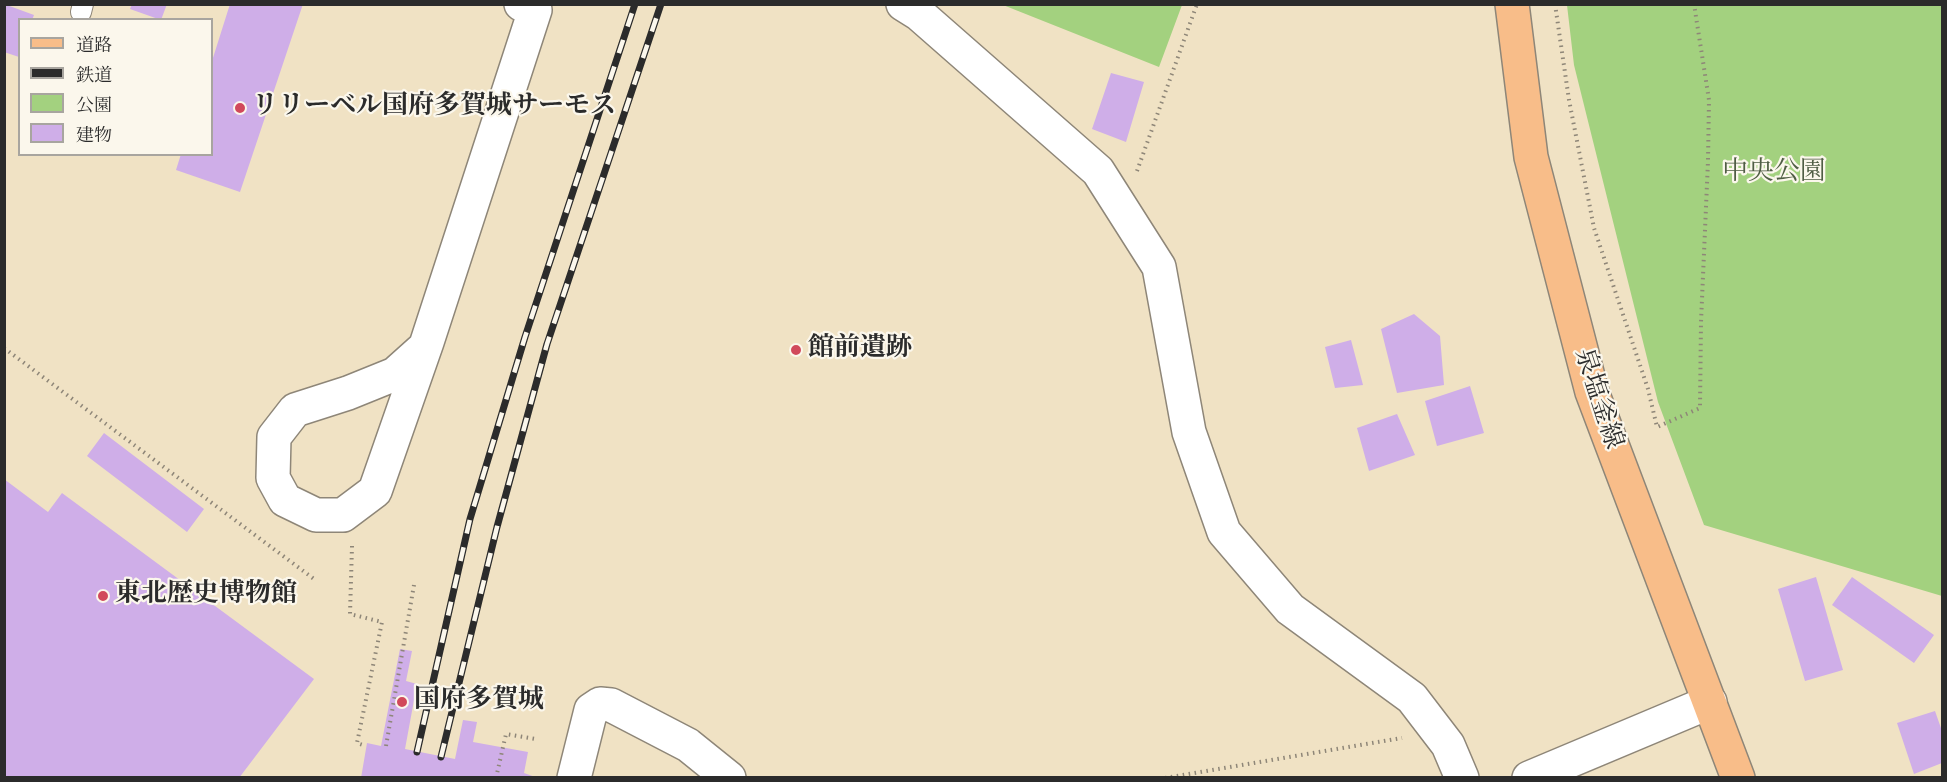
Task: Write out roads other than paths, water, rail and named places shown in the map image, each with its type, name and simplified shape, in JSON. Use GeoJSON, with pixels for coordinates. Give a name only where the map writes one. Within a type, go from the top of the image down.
{"type":"FeatureCollection","features":[{"type":"Feature","properties":{"kind":"main road","name":"泉塩釜線"},"geometry":{"type":"LineString","coordinates":[[1512,4],[1531,157],[1592,392],[1738,777]]}},
{"type":"Feature","properties":{"kind":"street"},"geometry":{"type":"LineString","coordinates":[[424,348],[395,374],[348,393],[295,410],[274,437],[273,478],[285,500],[316,515],[343,515],[375,491],[424,348],[535,10],[521,4]]}},
{"type":"Feature","properties":{"kind":"street"},"geometry":{"type":"LineString","coordinates":[[903,4],[919,14],[1098,171],[1159,267],[1189,432],[1224,532],[1290,609],[1412,698],[1448,745],[1462,777]]}},
{"type":"Feature","properties":{"kind":"street"},"geometry":{"type":"LineString","coordinates":[[1529,777],[1710,702]]}},
{"type":"Feature","properties":{"kind":"street"},"geometry":{"type":"LineString","coordinates":[[574,777],[591,710],[600,704],[611,705],[688,745],[729,777]]}},
{"type":"Feature","properties":{"kind":"railway"},"geometry":{"type":"LineString","coordinates":[[417,752],[470,519],[525,337],[635,4]]}},
{"type":"Feature","properties":{"kind":"railway"},"geometry":{"type":"LineString","coordinates":[[441,757],[497,527],[547,344],[661,4]]}},
{"type":"Feature","properties":{"kind":"place","name":"リリーベル国府多賀城サーモス"},"geometry":{"type":"Point","coordinates":[240,108]}},
{"type":"Feature","properties":{"kind":"place","name":"館前遺跡"},"geometry":{"type":"Point","coordinates":[796,350]}},
{"type":"Feature","properties":{"kind":"place","name":"東北歴史博物館"},"geometry":{"type":"Point","coordinates":[103,596]}},
{"type":"Feature","properties":{"kind":"place","name":"国府多賀城"},"geometry":{"type":"Point","coordinates":[402,702]}},
{"type":"Feature","properties":{"kind":"park label","name":"中央公園"},"geometry":{"type":"Point","coordinates":[1774,174]}}]}
